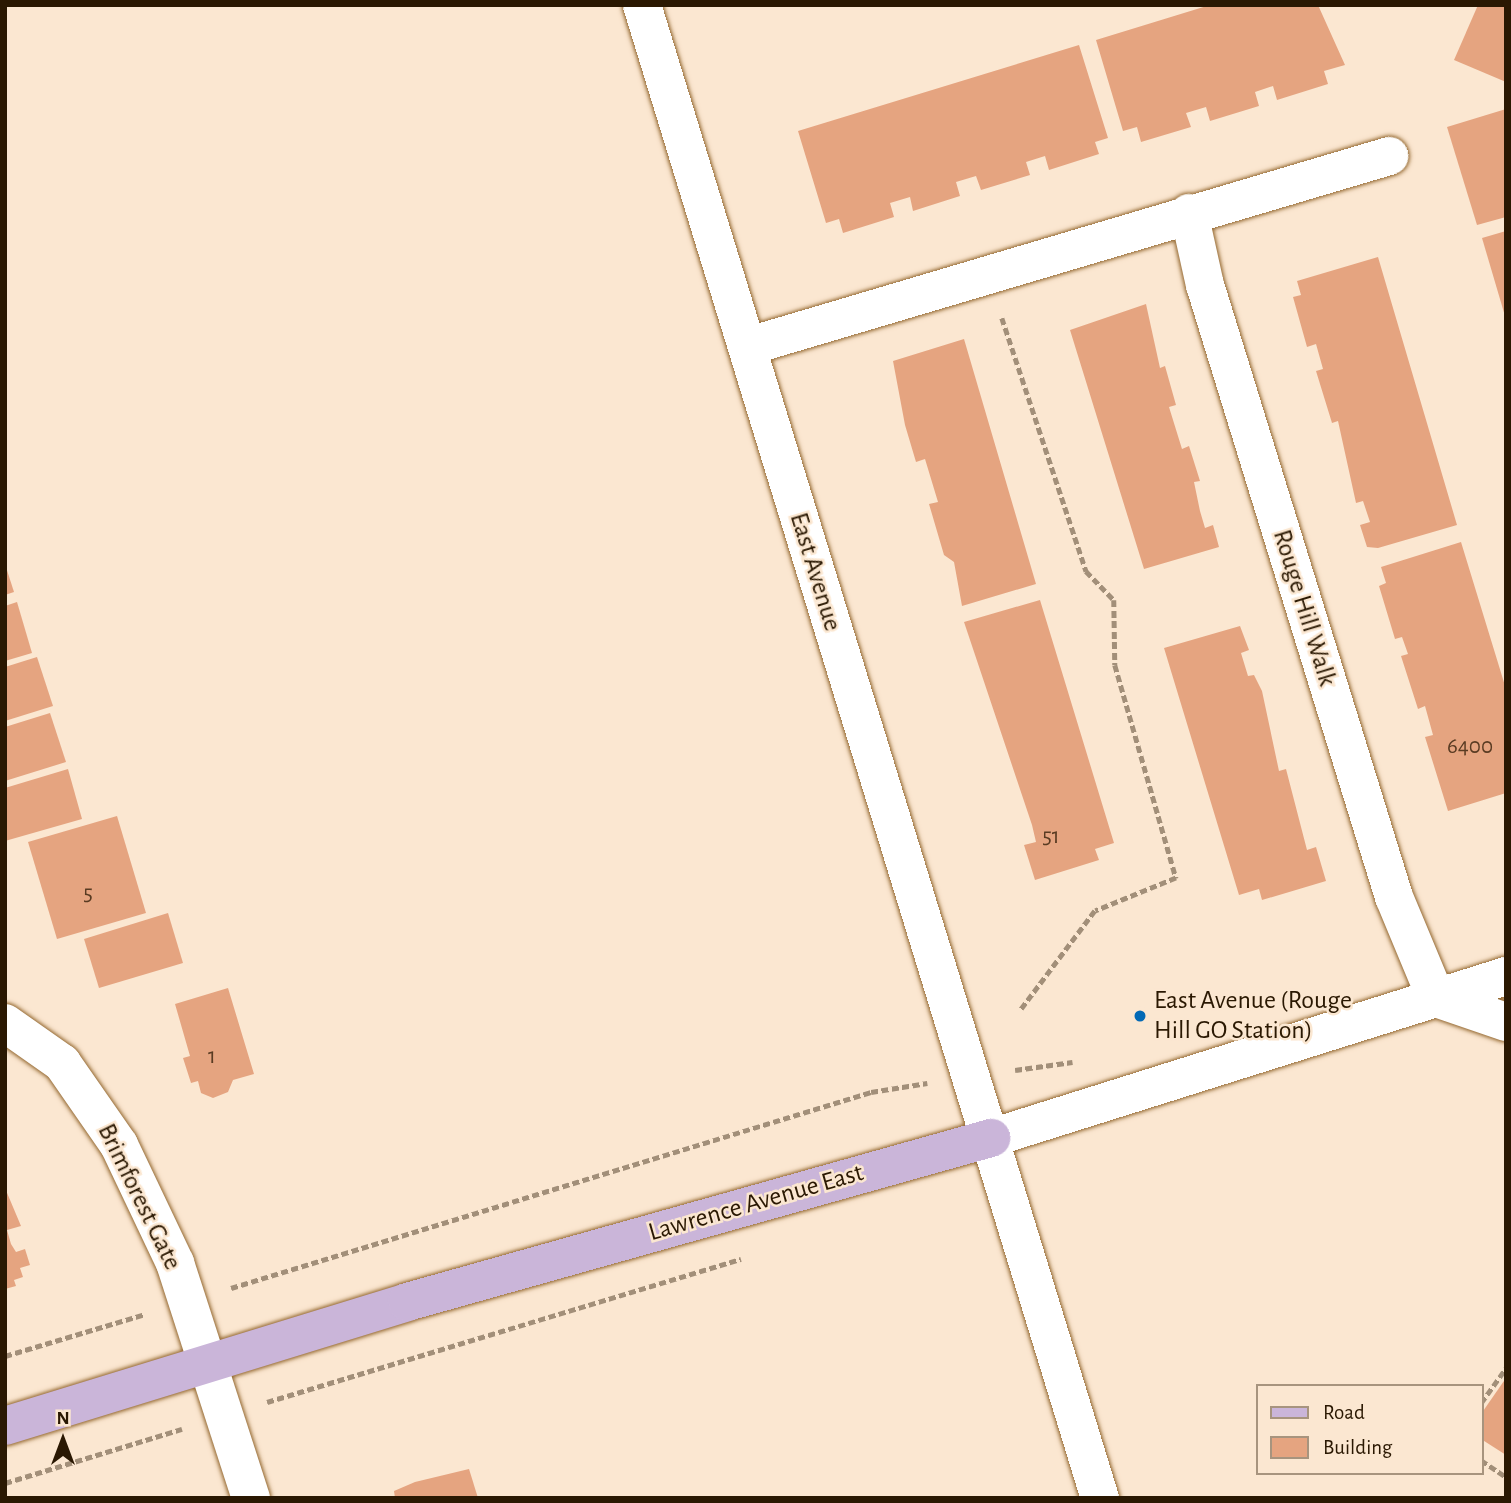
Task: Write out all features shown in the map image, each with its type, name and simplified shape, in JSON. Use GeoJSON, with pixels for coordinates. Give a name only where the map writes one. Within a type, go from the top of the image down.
{"type":"FeatureCollection","features":[{"type":"Feature","properties":{"kind":"main road","name":"Lawrence Avenue East"},"geometry":{"type":"LineString","coordinates":[[5,1426],[206,1365],[991,1138]]}},
{"type":"Feature","properties":{"kind":"street","name":"East Avenue"},"geometry":{"type":"LineString","coordinates":[[642,5],[749,346],[1100,1498]]}},
{"type":"Feature","properties":{"kind":"street"},"geometry":{"type":"LineString","coordinates":[[749,346],[1189,213],[1389,156]]}},
{"type":"Feature","properties":{"kind":"street","name":"Rouge Hill Walk"},"geometry":{"type":"LineString","coordinates":[[1189,213],[1205,285],[1394,897],[1436,998]]}},
{"type":"Feature","properties":{"kind":"street","name":"Lawrence Avenue East"},"geometry":{"type":"LineString","coordinates":[[991,1138],[1506,976]]}},
{"type":"Feature","properties":{"kind":"street"},"geometry":{"type":"LineString","coordinates":[[1436,998],[1506,1022]]}},
{"type":"Feature","properties":{"kind":"street","name":"Brimforest Gate"},"geometry":{"type":"LineString","coordinates":[[5,1023],[62,1063],[119,1145],[175,1263],[251,1498]]}},
{"type":"Feature","properties":{"kind":"path"},"geometry":{"type":"LineString","coordinates":[[988,274],[1086,571],[1114,600],[1115,665],[1176,877],[1095,911],[1020,1011]]}},
{"type":"Feature","properties":{"kind":"path"},"geometry":{"type":"LineString","coordinates":[[260,1279],[872,1092]]}},
{"type":"Feature","properties":{"kind":"path"},"geometry":{"type":"LineString","coordinates":[[313,1389],[749,1256]]}},
{"type":"Feature","properties":{"kind":"path"},"geometry":{"type":"LineString","coordinates":[[5,1356],[101,1327]]}},
{"type":"Feature","properties":{"kind":"path"},"geometry":{"type":"LineString","coordinates":[[1483,1400],[1506,1368]]}},
{"type":"Feature","properties":{"kind":"path"},"geometry":{"type":"LineString","coordinates":[[5,1483],[137,1443]]}},
{"type":"Feature","properties":{"kind":"path"},"geometry":{"type":"LineString","coordinates":[[1483,1461],[1506,1477]]}},
{"type":"Feature","properties":{"kind":"building"},"geometry":{"type":"Polygon","coordinates":[[[1210,5],[1318,5],[1345,65],[1324,71],[1328,84],[1277,100],[1273,86],[1255,92],[1259,106],[1210,121],[1206,107],[1186,113],[1191,127],[1141,142],[1137,127],[1123,131],[1096,40],[1210,5]]]}},
{"type":"Feature","properties":{"kind":"building"},"geometry":{"type":"Polygon","coordinates":[[[1478,5],[1506,5],[1506,82],[1454,60],[1478,5]]]}},
{"type":"Feature","properties":{"kind":"building"},"geometry":{"type":"Polygon","coordinates":[[[1079,45],[1108,138],[1095,142],[1099,154],[1049,170],[1045,156],[1026,162],[1030,175],[981,190],[976,176],[956,182],[960,196],[913,211],[910,197],[890,203],[894,217],[843,233],[839,219],[826,223],[798,131],[1079,45]]]}},
{"type":"Feature","properties":{"kind":"building"},"geometry":{"type":"Polygon","coordinates":[[[1506,109],[1506,217],[1477,225],[1447,127],[1506,109]]]}},
{"type":"Feature","properties":{"kind":"building"},"geometry":{"type":"Polygon","coordinates":[[[1506,231],[1506,316],[1505,316],[1482,238],[1506,231]]]}},
{"type":"Feature","properties":{"kind":"building"},"geometry":{"type":"Polygon","coordinates":[[[1378,257],[1457,525],[1378,548],[1367,547],[1360,525],[1370,522],[1363,501],[1356,503],[1338,421],[1332,423],[1316,371],[1323,369],[1316,344],[1307,347],[1293,297],[1301,295],[1297,281],[1378,257]]]}},
{"type":"Feature","properties":{"kind":"building"},"geometry":{"type":"Polygon","coordinates":[[[1146,304],[1160,368],[1165,366],[1176,405],[1169,407],[1182,449],[1189,446],[1200,481],[1194,482],[1205,528],[1213,525],[1219,547],[1144,569],[1070,330],[1146,304]]]}},
{"type":"Feature","properties":{"kind":"building"},"geometry":{"type":"Polygon","coordinates":[[[964,339],[1036,584],[962,606],[954,562],[944,555],[929,504],[938,502],[925,459],[916,462],[905,425],[893,361],[964,339]]]}},
{"type":"Feature","properties":{"kind":"building"},"geometry":{"type":"Polygon","coordinates":[[[1461,542],[1506,689],[1506,793],[1448,811],[1425,737],[1433,735],[1425,706],[1418,709],[1401,656],[1408,654],[1402,637],[1395,639],[1379,586],[1386,583],[1381,567],[1461,542]]]}},
{"type":"Feature","properties":{"kind":"building"},"geometry":{"type":"Polygon","coordinates":[[[5,564],[14,592],[5,595],[5,564]]]}},
{"type":"Feature","properties":{"kind":"building"},"geometry":{"type":"Polygon","coordinates":[[[1040,600],[1114,843],[1095,849],[1099,860],[1035,880],[1024,845],[1036,842],[1032,825],[964,622],[1040,600]]]}},
{"type":"Feature","properties":{"kind":"building"},"geometry":{"type":"Polygon","coordinates":[[[17,602],[32,653],[5,661],[5,606],[17,602]]]}},
{"type":"Feature","properties":{"kind":"building"},"geometry":{"type":"Polygon","coordinates":[[[1240,626],[1249,650],[1241,653],[1248,676],[1254,675],[1262,691],[1279,771],[1286,769],[1307,850],[1316,847],[1326,881],[1262,900],[1259,889],[1239,895],[1164,648],[1240,626]]]}},
{"type":"Feature","properties":{"kind":"building"},"geometry":{"type":"Polygon","coordinates":[[[37,657],[53,706],[5,721],[5,667],[37,657]]]}},
{"type":"Feature","properties":{"kind":"building"},"geometry":{"type":"Polygon","coordinates":[[[50,713],[66,762],[5,781],[5,727],[50,713]]]}},
{"type":"Feature","properties":{"kind":"building"},"geometry":{"type":"Polygon","coordinates":[[[68,769],[82,819],[5,841],[5,788],[68,769]]]}},
{"type":"Feature","properties":{"kind":"building"},"geometry":{"type":"Polygon","coordinates":[[[117,816],[146,913],[57,939],[28,842],[117,816]]]}},
{"type":"Feature","properties":{"kind":"building"},"geometry":{"type":"Polygon","coordinates":[[[168,913],[183,963],[99,988],[84,939],[168,913]]]}},
{"type":"Feature","properties":{"kind":"building"},"geometry":{"type":"Polygon","coordinates":[[[228,988],[254,1074],[233,1080],[228,1092],[213,1098],[201,1093],[198,1081],[191,1083],[183,1058],[190,1056],[175,1004],[228,988]]]}},
{"type":"Feature","properties":{"kind":"building"},"geometry":{"type":"Polygon","coordinates":[[[5,1188],[21,1226],[7,1230],[11,1244],[16,1252],[25,1249],[30,1265],[20,1268],[23,1277],[14,1280],[16,1286],[5,1289],[5,1188]]]}},
{"type":"Feature","properties":{"kind":"building"},"geometry":{"type":"Polygon","coordinates":[[[1506,1378],[1506,1455],[1483,1440],[1483,1411],[1506,1378]]]}},
{"type":"Feature","properties":{"kind":"building"},"geometry":{"type":"Polygon","coordinates":[[[469,1469],[478,1498],[395,1498],[394,1491],[415,1482],[469,1469]]]}},
{"type":"Feature","properties":{"kind":"place","name":"East Avenue (Rouge Hill GO Station)"},"geometry":{"type":"Point","coordinates":[1140,1016]}}]}
